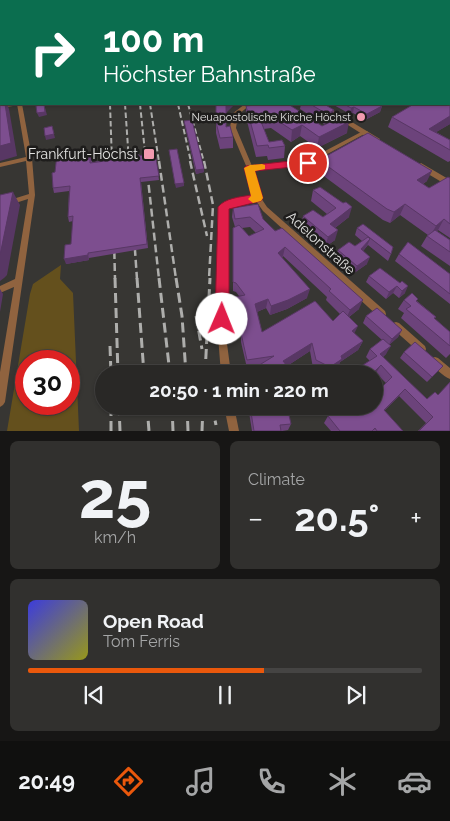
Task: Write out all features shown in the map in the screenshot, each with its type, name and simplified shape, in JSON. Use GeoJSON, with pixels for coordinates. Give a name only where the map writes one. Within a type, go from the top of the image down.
{"type":"FeatureCollection","features":[{"type":"Feature","properties":{"kind":"street"},"geometry":{"type":"LineString","coordinates":[[0,402],[32,195],[29,158],[19,105]]}},
{"type":"Feature","properties":{"kind":"street","name":"Adelonstraße"},"geometry":{"type":"LineString","coordinates":[[247,105],[235,114],[233,128],[250,168],[258,198],[265,209],[450,374]]}},
{"type":"Feature","properties":{"kind":"street"},"geometry":{"type":"LineString","coordinates":[[320,105],[386,144]]}},
{"type":"Feature","properties":{"kind":"street"},"geometry":{"type":"LineString","coordinates":[[250,168],[308,163],[365,132]]}},
{"type":"Feature","properties":{"kind":"street"},"geometry":{"type":"LineString","coordinates":[[0,165],[29,158]]}},
{"type":"Feature","properties":{"kind":"street"},"geometry":{"type":"LineString","coordinates":[[417,164],[450,184]]}},
{"type":"Feature","properties":{"kind":"street"},"geometry":{"type":"LineString","coordinates":[[0,206],[32,195]]}},
{"type":"Feature","properties":{"kind":"street"},"geometry":{"type":"LineString","coordinates":[[225,365],[222,336],[223,207],[236,202],[258,198]]}},
{"type":"Feature","properties":{"kind":"street"},"geometry":{"type":"LineString","coordinates":[[0,290],[19,281]]}},
{"type":"Feature","properties":{"kind":"street"},"geometry":{"type":"LineString","coordinates":[[231,415],[234,431]]}},
{"type":"Feature","properties":{"kind":"shaded area"},"geometry":{"type":"Polygon","coordinates":[[[61,265],[60,279],[73,293],[75,350],[21,350],[33,284],[61,265]]]}},
{"type":"Feature","properties":{"kind":"shaded area"},"geometry":{"type":"Polygon","coordinates":[[[15,383],[15,415],[78,415],[79,431],[7,431],[15,383]]]}},
{"type":"Feature","properties":{"kind":"building"},"geometry":{"type":"Polygon","coordinates":[[[0,105],[5,105],[11,143],[0,146],[0,105]]]}},
{"type":"Feature","properties":{"kind":"building"},"geometry":{"type":"Polygon","coordinates":[[[44,105],[45,112],[37,113],[36,106],[44,105]]]}},
{"type":"Feature","properties":{"kind":"building"},"geometry":{"type":"Polygon","coordinates":[[[216,105],[226,105],[226,127],[230,126],[233,137],[220,138],[216,122],[216,105]]]}},
{"type":"Feature","properties":{"kind":"building"},"geometry":{"type":"Polygon","coordinates":[[[290,105],[322,126],[341,117],[349,122],[319,137],[302,125],[292,130],[272,117],[260,119],[269,142],[282,140],[285,146],[269,148],[268,145],[257,146],[246,106],[290,105]]]}},
{"type":"Feature","properties":{"kind":"building"},"geometry":{"type":"Polygon","coordinates":[[[312,105],[326,105],[334,110],[327,114],[312,105]]]}},
{"type":"Feature","properties":{"kind":"building"},"geometry":{"type":"Polygon","coordinates":[[[346,105],[382,106],[367,114],[354,107],[351,108],[346,105]]]}},
{"type":"Feature","properties":{"kind":"building"},"geometry":{"type":"Polygon","coordinates":[[[412,105],[450,105],[450,116],[429,129],[450,140],[450,150],[392,117],[412,105]]]}},
{"type":"Feature","properties":{"kind":"building"},"geometry":{"type":"Polygon","coordinates":[[[192,120],[204,169],[196,170],[184,121],[192,120]]]}},
{"type":"Feature","properties":{"kind":"building"},"geometry":{"type":"Polygon","coordinates":[[[52,126],[54,134],[45,136],[44,128],[52,126]]]}},
{"type":"Feature","properties":{"kind":"building"},"geometry":{"type":"Polygon","coordinates":[[[368,133],[432,171],[417,180],[429,188],[448,177],[450,178],[450,224],[444,219],[436,226],[405,204],[394,212],[387,209],[319,160],[368,133]]]}},
{"type":"Feature","properties":{"kind":"building"},"geometry":{"type":"Polygon","coordinates":[[[177,149],[184,183],[175,184],[169,150],[177,149]]]}},
{"type":"Feature","properties":{"kind":"building"},"geometry":{"type":"Polygon","coordinates":[[[138,152],[138,156],[155,153],[159,176],[140,178],[147,244],[88,253],[88,255],[64,259],[65,245],[71,244],[73,216],[68,217],[70,186],[53,188],[52,173],[55,172],[57,154],[90,153],[90,163],[113,160],[113,155],[138,152]]]}},
{"type":"Feature","properties":{"kind":"building"},"geometry":{"type":"Polygon","coordinates":[[[320,187],[352,207],[330,224],[338,230],[328,237],[303,216],[313,210],[323,217],[336,208],[313,190],[320,187]]]}},
{"type":"Feature","properties":{"kind":"building"},"geometry":{"type":"Polygon","coordinates":[[[13,192],[0,255],[0,195],[13,192]]]}},
{"type":"Feature","properties":{"kind":"building"},"geometry":{"type":"Polygon","coordinates":[[[258,204],[263,219],[275,231],[282,228],[363,300],[350,310],[329,291],[331,289],[285,247],[278,253],[310,289],[271,306],[268,299],[255,304],[262,332],[315,301],[333,321],[343,311],[358,326],[352,331],[363,341],[341,356],[342,359],[333,365],[326,365],[316,360],[312,343],[283,361],[286,365],[259,365],[274,356],[247,360],[235,297],[245,295],[236,283],[233,282],[233,228],[239,225],[249,236],[264,229],[250,217],[235,219],[233,208],[258,204]]]}},
{"type":"Feature","properties":{"kind":"building"},"geometry":{"type":"Polygon","coordinates":[[[363,224],[393,247],[391,254],[357,228],[363,224]]]}},
{"type":"Feature","properties":{"kind":"building"},"geometry":{"type":"Polygon","coordinates":[[[435,230],[450,240],[450,252],[427,236],[435,230]]]}},
{"type":"Feature","properties":{"kind":"building"},"geometry":{"type":"Polygon","coordinates":[[[368,237],[370,239],[361,249],[370,257],[357,266],[338,250],[349,242],[355,246],[368,237]]]}},
{"type":"Feature","properties":{"kind":"building"},"geometry":{"type":"Polygon","coordinates":[[[408,242],[450,274],[450,294],[399,254],[408,242]]]}},
{"type":"Feature","properties":{"kind":"building"},"geometry":{"type":"Polygon","coordinates":[[[380,268],[400,283],[402,281],[408,286],[402,291],[397,286],[389,292],[369,276],[380,268]]]}},
{"type":"Feature","properties":{"kind":"building"},"geometry":{"type":"Polygon","coordinates":[[[412,293],[418,299],[416,301],[436,317],[434,318],[450,332],[450,346],[406,309],[411,306],[404,300],[412,293]]]}},
{"type":"Feature","properties":{"kind":"building"},"geometry":{"type":"Polygon","coordinates":[[[377,308],[402,330],[392,339],[366,316],[377,308]]]}},
{"type":"Feature","properties":{"kind":"building"},"geometry":{"type":"Polygon","coordinates":[[[383,339],[391,346],[380,354],[427,399],[435,392],[438,395],[450,382],[450,431],[419,431],[433,417],[405,389],[384,410],[403,431],[377,431],[375,428],[372,431],[340,431],[328,416],[329,415],[383,415],[383,386],[392,377],[383,365],[363,365],[377,356],[370,349],[383,339]]]}},
{"type":"Feature","properties":{"kind":"building"},"geometry":{"type":"Polygon","coordinates":[[[415,342],[443,366],[432,377],[404,352],[415,342]]]}},
{"type":"Feature","properties":{"kind":"building"},"geometry":{"type":"Polygon","coordinates":[[[251,415],[289,415],[291,424],[280,425],[281,431],[254,431],[251,415]]]}},
{"type":"Feature","properties":{"kind":"railway"},"geometry":{"type":"LineString","coordinates":[[110,105],[112,162]]}},
{"type":"Feature","properties":{"kind":"railway"},"geometry":{"type":"LineString","coordinates":[[125,105],[129,162]]}},
{"type":"Feature","properties":{"kind":"railway"},"geometry":{"type":"LineString","coordinates":[[140,105],[146,162]]}},
{"type":"Feature","properties":{"kind":"railway"},"geometry":{"type":"LineString","coordinates":[[150,105],[159,162]]}},
{"type":"Feature","properties":{"kind":"railway"},"geometry":{"type":"LineString","coordinates":[[178,105],[191,162]]}},
{"type":"Feature","properties":{"kind":"railway"},"geometry":{"type":"LineString","coordinates":[[188,105],[204,162]]}},
{"type":"Feature","properties":{"kind":"railway"},"geometry":{"type":"LineString","coordinates":[[146,161],[159,279]]}},
{"type":"Feature","properties":{"kind":"railway"},"geometry":{"type":"LineString","coordinates":[[159,161],[176,279]]}},
{"type":"Feature","properties":{"kind":"railway"},"geometry":{"type":"LineString","coordinates":[[190,161],[207,236]]}},
{"type":"Feature","properties":{"kind":"railway"},"geometry":{"type":"LineString","coordinates":[[204,161],[213,205],[209,279]]}},
{"type":"Feature","properties":{"kind":"railway"},"geometry":{"type":"LineString","coordinates":[[112,162],[112,174]]}},
{"type":"Feature","properties":{"kind":"railway"},"geometry":{"type":"LineString","coordinates":[[134,236],[137,279]]}},
{"type":"Feature","properties":{"kind":"railway"},"geometry":{"type":"LineString","coordinates":[[114,239],[115,279]]}},
{"type":"Feature","properties":{"kind":"railway"},"geometry":{"type":"LineString","coordinates":[[115,278],[118,365]]}},
{"type":"Feature","properties":{"kind":"railway"},"geometry":{"type":"LineString","coordinates":[[137,278],[143,365]]}},
{"type":"Feature","properties":{"kind":"railway"},"geometry":{"type":"LineString","coordinates":[[159,278],[169,365]]}},
{"type":"Feature","properties":{"kind":"railway"},"geometry":{"type":"LineString","coordinates":[[176,278],[182,316],[185,365]]}},
{"type":"Feature","properties":{"kind":"railway"},"geometry":{"type":"LineString","coordinates":[[205,365],[210,278]]}},
{"type":"Feature","properties":{"kind":"railway"},"geometry":{"type":"LineString","coordinates":[[196,316],[202,349]]}},
{"type":"Feature","properties":{"kind":"railway"},"geometry":{"type":"LineString","coordinates":[[110,346],[111,365]]}},
{"type":"Feature","properties":{"kind":"railway"},"geometry":{"type":"LineString","coordinates":[[111,415],[111,431]]}},
{"type":"Feature","properties":{"kind":"railway"},"geometry":{"type":"LineString","coordinates":[[119,415],[120,431]]}},
{"type":"Feature","properties":{"kind":"railway"},"geometry":{"type":"LineString","coordinates":[[148,415],[149,431]]}},
{"type":"Feature","properties":{"kind":"railway"},"geometry":{"type":"LineString","coordinates":[[172,415],[173,431]]}},
{"type":"Feature","properties":{"kind":"railway"},"geometry":{"type":"LineString","coordinates":[[187,415],[188,431]]}},
{"type":"Feature","properties":{"kind":"railway"},"geometry":{"type":"LineString","coordinates":[[202,431],[203,415]]}},
{"type":"Feature","properties":{"kind":"railway"},"geometry":{"type":"LineString","coordinates":[[214,415],[216,425]]}},
{"type":"Feature","properties":{"kind":"slow traffic"},"geometry":{"type":"LineString","coordinates":[[253,199],[258,198],[250,168],[262,167]]}},
{"type":"Feature","properties":{"kind":"place","name":"Neuapostolische Kirche Höchst"},"geometry":{"type":"Point","coordinates":[361,117]}},
{"type":"Feature","properties":{"kind":"place","name":"Frankfurt-Höchst"},"geometry":{"type":"Point","coordinates":[149,154]}},
{"type":"Feature","properties":{"kind":"route"},"geometry":{"type":"LineString","coordinates":[[222,319],[223,207],[236,202],[258,198],[250,168],[308,163]]}}]}
